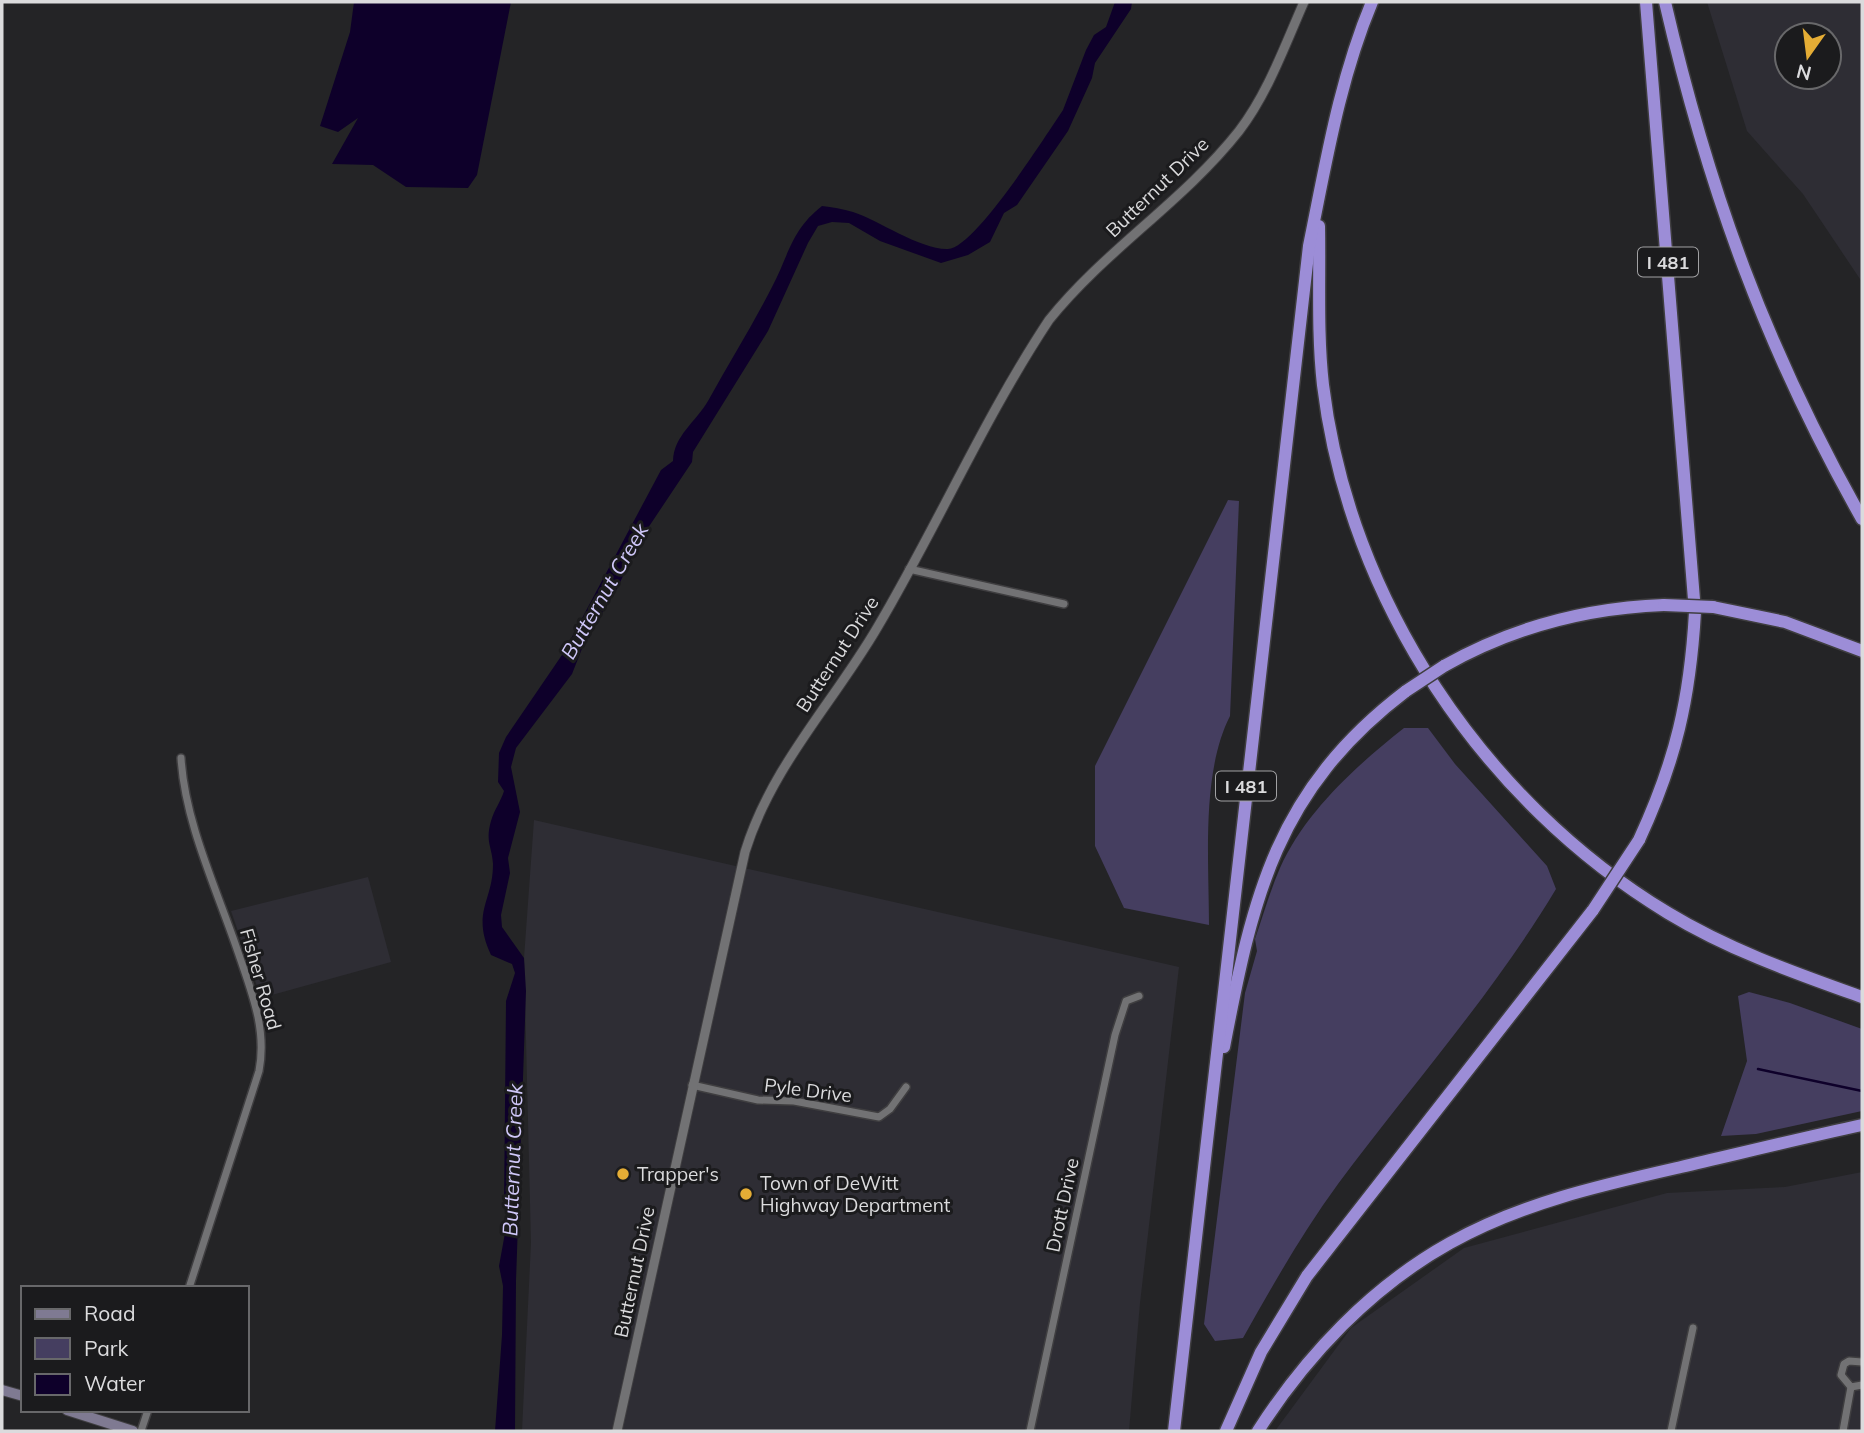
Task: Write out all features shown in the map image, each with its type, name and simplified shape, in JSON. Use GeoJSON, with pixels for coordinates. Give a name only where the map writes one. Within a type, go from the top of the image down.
{"type":"FeatureCollection","features":[{"type":"Feature","properties":{"kind":"highway","name":"I 481"},"geometry":{"type":"LineString","coordinates":[[1174,1431],[1304,283],[1326,153],[1343,82],[1372,2]]}},
{"type":"Feature","properties":{"kind":"highway","name":"I 481"},"geometry":{"type":"LineString","coordinates":[[1226,1431],[1261,1352],[1307,1276],[1593,910],[1639,840],[1658,798],[1680,733],[1691,671],[1695,612],[1646,2]]}},
{"type":"Feature","properties":{"kind":"highway"},"geometry":{"type":"LineString","coordinates":[[1665,2],[1689,106],[1738,257],[1801,405],[1862,519]]}},
{"type":"Feature","properties":{"kind":"highway"},"geometry":{"type":"LineString","coordinates":[[1318,201],[1318,329],[1324,386],[1336,455],[1364,545],[1384,594],[1434,684],[1491,761],[1552,827],[1619,879],[1668,912],[1747,954],[1862,997]]}},
{"type":"Feature","properties":{"kind":"highway"},"geometry":{"type":"LineString","coordinates":[[1211,1116],[1245,941],[1275,850],[1290,819],[1343,746],[1406,691],[1444,666],[1500,637],[1556,618],[1606,609],[1664,605],[1713,607],[1761,615],[1811,629],[1862,651]]}},
{"type":"Feature","properties":{"kind":"highway"},"geometry":{"type":"LineString","coordinates":[[1258,1431],[1327,1340],[1387,1285],[1448,1244],[1498,1220],[1577,1191],[1862,1125]]}},
{"type":"Feature","properties":{"kind":"main road"},"geometry":{"type":"LineString","coordinates":[[2,1390],[21,1395]]}},
{"type":"Feature","properties":{"kind":"main road"},"geometry":{"type":"LineString","coordinates":[[73,1412],[134,1431]]}},
{"type":"Feature","properties":{"kind":"street","name":"Butternut Drive"},"geometry":{"type":"LineString","coordinates":[[617,1431],[692,1085],[752,828],[778,775],[876,629],[1049,320],[1082,281],[1208,167],[1240,129],[1261,96],[1304,2]]}},
{"type":"Feature","properties":{"kind":"street"},"geometry":{"type":"LineString","coordinates":[[909,569],[1064,604]]}},
{"type":"Feature","properties":{"kind":"street","name":"Fisher Road"},"geometry":{"type":"LineString","coordinates":[[181,758],[195,826],[253,996],[263,1039],[259,1070],[190,1286]]}},
{"type":"Feature","properties":{"kind":"street","name":"Drott Drive"},"geometry":{"type":"LineString","coordinates":[[1030,1431],[1115,1035],[1126,1001],[1139,996]]}},
{"type":"Feature","properties":{"kind":"street","name":"Pyle Drive"},"geometry":{"type":"LineString","coordinates":[[692,1085],[758,1101],[794,1101],[879,1117],[890,1109],[906,1087]]}},
{"type":"Feature","properties":{"kind":"street"},"geometry":{"type":"LineString","coordinates":[[1671,1431],[1693,1328]]}},
{"type":"Feature","properties":{"kind":"street"},"geometry":{"type":"LineString","coordinates":[[1862,1362],[1849,1360],[1841,1369],[1842,1380],[1851,1387],[1862,1385]]}},
{"type":"Feature","properties":{"kind":"street"},"geometry":{"type":"LineString","coordinates":[[1843,1431],[1851,1387]]}},
{"type":"Feature","properties":{"kind":"street"},"geometry":{"type":"LineString","coordinates":[[141,1431],[147,1412]]}},
{"type":"Feature","properties":{"kind":"shaded area"},"geometry":{"type":"Polygon","coordinates":[[[1707,2],[1862,2],[1862,282],[1803,194],[1747,131],[1707,2]]]}},
{"type":"Feature","properties":{"kind":"shaded area"},"geometry":{"type":"Polygon","coordinates":[[[534,820],[1179,967],[1140,1303],[1129,1431],[522,1431],[531,1243],[524,958],[534,820]]]}},
{"type":"Feature","properties":{"kind":"shaded area"},"geometry":{"type":"Polygon","coordinates":[[[368,877],[391,962],[261,998],[231,911],[368,877]]]}},
{"type":"Feature","properties":{"kind":"shaded area"},"geometry":{"type":"Polygon","coordinates":[[[1862,1172],[1862,1431],[1275,1431],[1351,1328],[1464,1248],[1667,1193],[1785,1187],[1862,1172]]]}},
{"type":"Feature","properties":{"kind":"green space"},"geometry":{"type":"Polygon","coordinates":[[[1228,500],[1239,501],[1230,716],[1214,764],[1211,790],[1208,846],[1209,925],[1124,908],[1095,846],[1095,766],[1228,500]]]}},
{"type":"Feature","properties":{"kind":"green space"},"geometry":{"type":"Polygon","coordinates":[[[1404,728],[1428,728],[1455,764],[1547,866],[1556,889],[1479,1003],[1325,1203],[1243,1338],[1215,1341],[1204,1324],[1245,993],[1257,951],[1255,939],[1280,868],[1303,828],[1350,774],[1404,728]]]}},
{"type":"Feature","properties":{"kind":"green space"},"geometry":{"type":"Polygon","coordinates":[[[1749,992],[1790,1003],[1862,1029],[1862,1111],[1756,1134],[1721,1136],[1747,1061],[1738,996],[1749,992]]]}},
{"type":"Feature","properties":{"kind":"water"},"geometry":{"type":"Polygon","coordinates":[[[354,2],[511,2],[477,175],[468,188],[406,187],[373,165],[332,164],[358,118],[338,132],[320,126],[350,32],[354,2]]]}},
{"type":"Feature","properties":{"kind":"water","name":"Butternut Creek"},"geometry":{"type":"Polygon","coordinates":[[[1115,2],[1132,2],[1131,9],[1095,63],[1092,78],[1068,131],[1017,205],[1004,213],[990,242],[968,255],[941,263],[880,241],[849,223],[832,222],[818,226],[768,331],[693,452],[692,462],[638,543],[618,587],[585,641],[572,674],[516,748],[511,767],[520,812],[508,858],[510,873],[501,915],[502,927],[524,958],[526,991],[516,1281],[515,1431],[495,1431],[502,1335],[503,1286],[499,1266],[509,1211],[504,1207],[506,1001],[515,973],[512,964],[491,955],[483,928],[493,864],[489,828],[504,791],[498,782],[499,753],[506,737],[564,652],[661,470],[673,461],[681,436],[708,401],[804,224],[822,206],[826,206],[853,212],[925,245],[948,249],[959,244],[973,233],[1004,196],[1063,110],[1086,50],[1094,35],[1106,27],[1115,2]]]}},
{"type":"Feature","properties":{"kind":"waterway"},"geometry":{"type":"LineString","coordinates":[[1758,1069],[1862,1091]]}},
{"type":"Feature","properties":{"kind":"place","name":"Trapper's"},"geometry":{"type":"Point","coordinates":[623,1174]}},
{"type":"Feature","properties":{"kind":"place","name":"Town of DeWitt Highway Department"},"geometry":{"type":"Point","coordinates":[746,1194]}}]}
